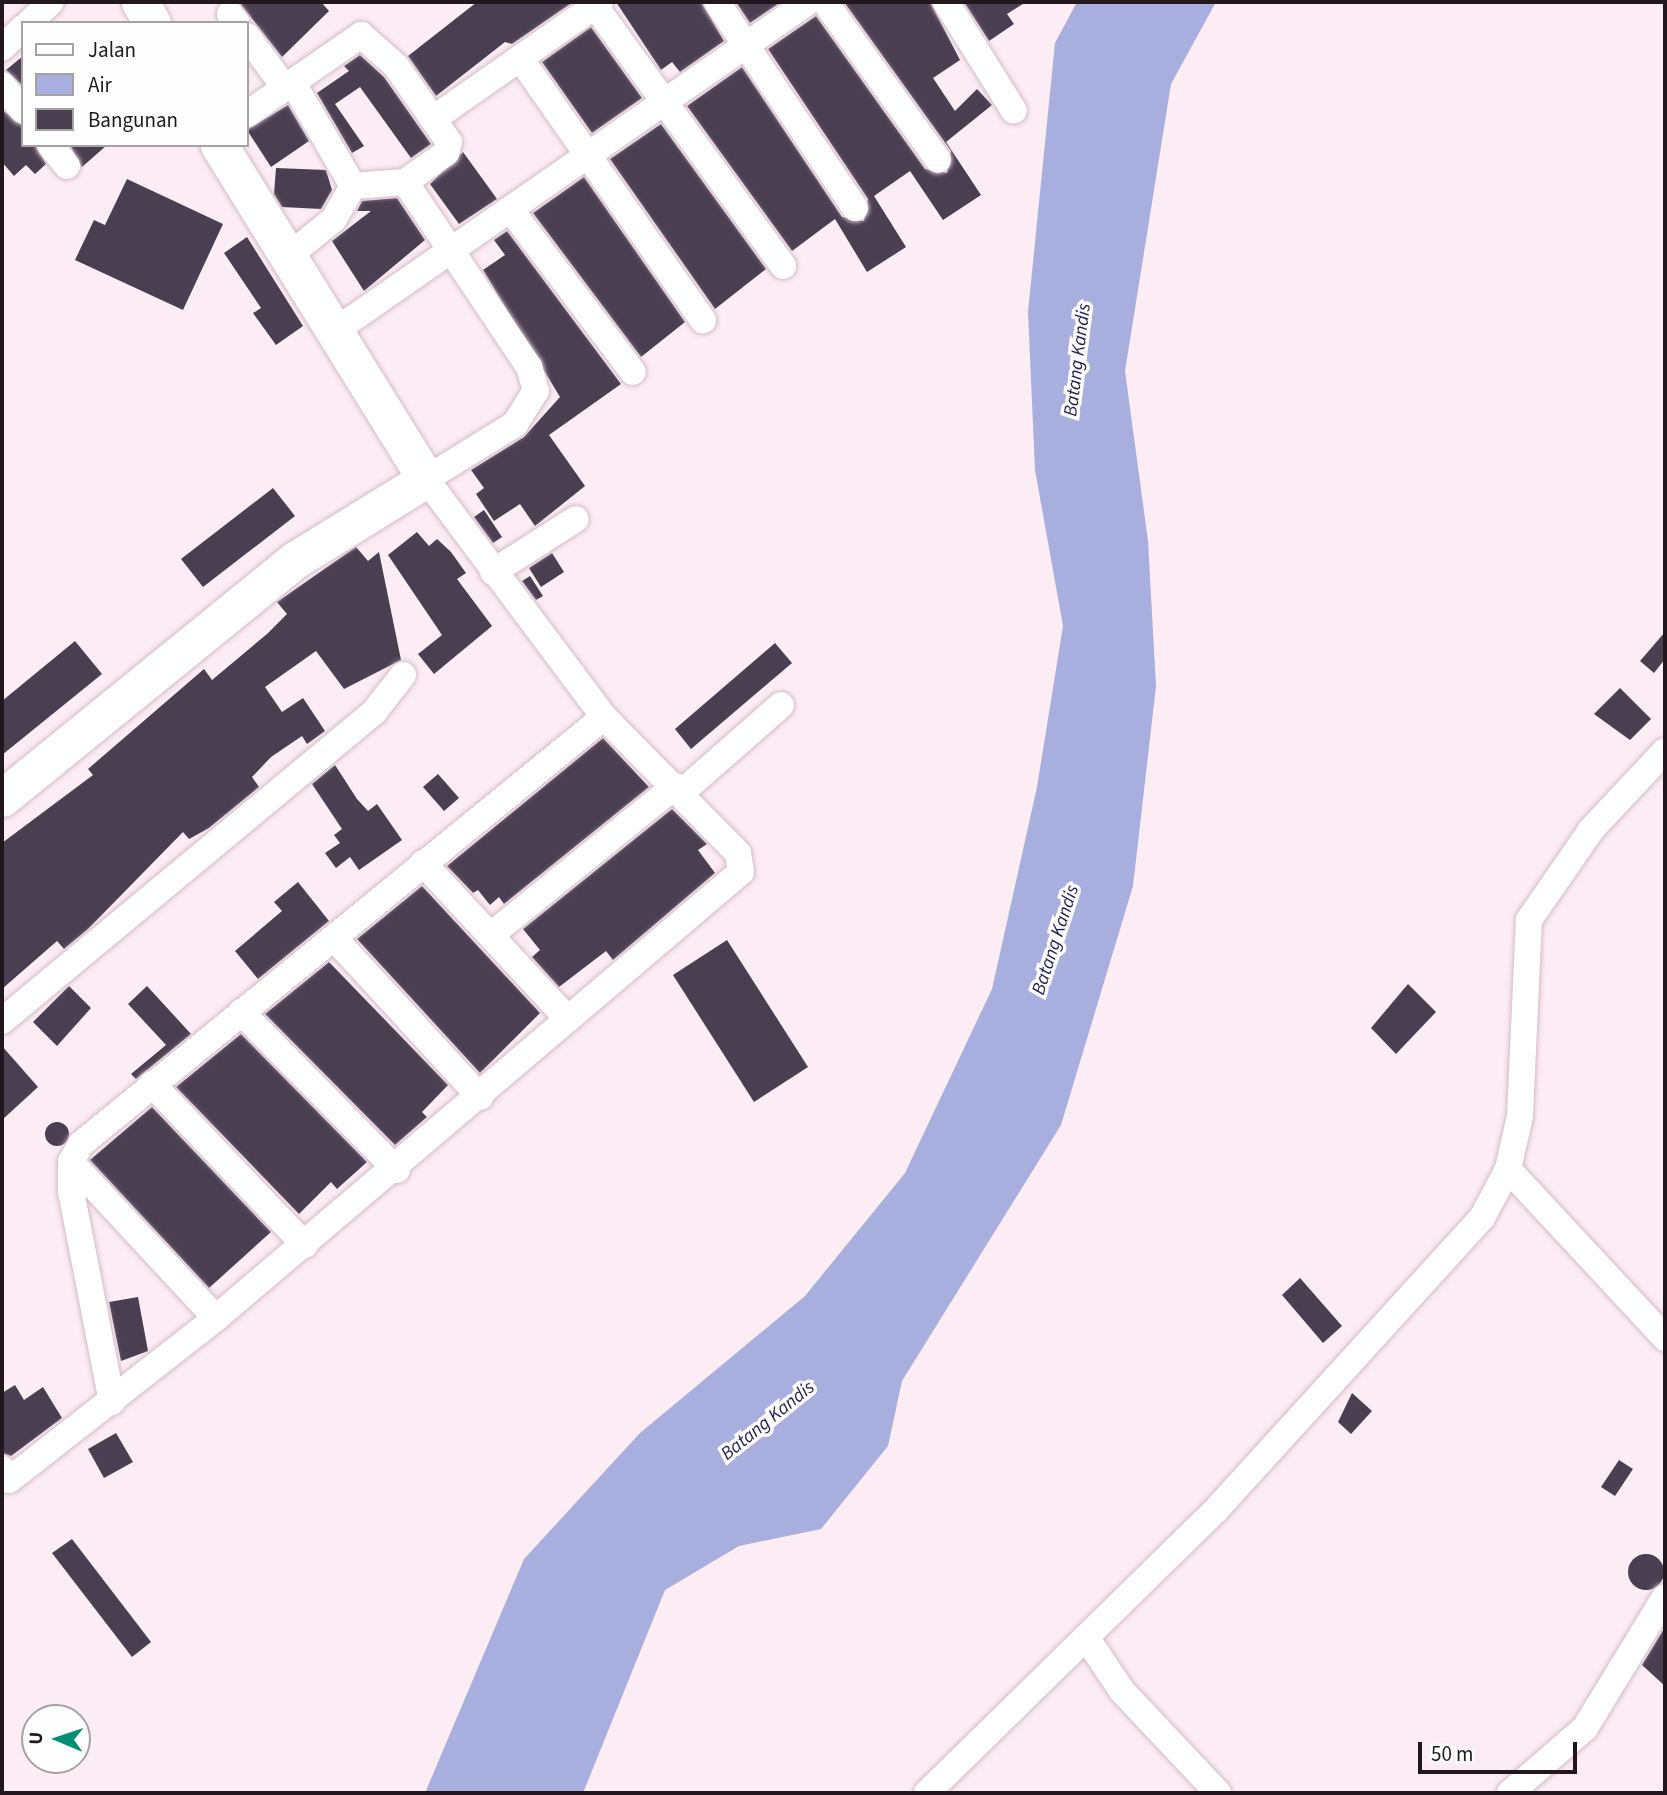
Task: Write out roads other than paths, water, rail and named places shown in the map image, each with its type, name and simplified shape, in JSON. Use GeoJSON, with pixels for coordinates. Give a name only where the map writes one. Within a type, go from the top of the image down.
{"type":"FeatureCollection","features":[{"type":"Feature","properties":{"kind":"street"},"geometry":{"type":"LineString","coordinates":[[31,21],[51,2]]}},
{"type":"Feature","properties":{"kind":"street"},"geometry":{"type":"LineString","coordinates":[[141,2],[151,21]]}},
{"type":"Feature","properties":{"kind":"street"},"geometry":{"type":"LineString","coordinates":[[717,2],[855,208]]}},
{"type":"Feature","properties":{"kind":"street"},"geometry":{"type":"LineString","coordinates":[[332,333],[664,98],[808,2]]}},
{"type":"Feature","properties":{"kind":"street"},"geometry":{"type":"LineString","coordinates":[[825,2],[938,160]]}},
{"type":"Feature","properties":{"kind":"street"},"geometry":{"type":"LineString","coordinates":[[946,2],[1014,111]]}},
{"type":"Feature","properties":{"kind":"street"},"geometry":{"type":"LineString","coordinates":[[436,117],[598,4],[783,267]]}},
{"type":"Feature","properties":{"kind":"street"},"geometry":{"type":"LineString","coordinates":[[2,48],[21,30]]}},
{"type":"Feature","properties":{"kind":"street"},"geometry":{"type":"LineString","coordinates":[[248,113],[366,36],[436,117],[449,149],[405,182],[353,186]]}},
{"type":"Feature","properties":{"kind":"street"},"geometry":{"type":"LineString","coordinates":[[248,37],[289,86],[353,186]]}},
{"type":"Feature","properties":{"kind":"street"},"geometry":{"type":"LineString","coordinates":[[520,58],[703,320]]}},
{"type":"Feature","properties":{"kind":"street"},"geometry":{"type":"LineString","coordinates":[[2,85],[21,109]]}},
{"type":"Feature","properties":{"kind":"street"},"geometry":{"type":"LineString","coordinates":[[52,147],[67,166]]}},
{"type":"Feature","properties":{"kind":"street"},"geometry":{"type":"LineString","coordinates":[[4,1478],[112,1402],[397,1170],[568,1019],[741,872],[738,852],[604,717],[426,479],[332,333],[220,147]]}},
{"type":"Feature","properties":{"kind":"street"},"geometry":{"type":"LineString","coordinates":[[2,797],[296,560],[514,424],[536,391],[528,367],[405,182]]}},
{"type":"Feature","properties":{"kind":"street"},"geometry":{"type":"LineString","coordinates":[[286,258],[333,220],[353,186]]}},
{"type":"Feature","properties":{"kind":"street"},"geometry":{"type":"LineString","coordinates":[[510,209],[633,372]]}},
{"type":"Feature","properties":{"kind":"street"},"geometry":{"type":"LineString","coordinates":[[493,572],[576,519]]}},
{"type":"Feature","properties":{"kind":"street"},"geometry":{"type":"LineString","coordinates":[[2,1021],[374,712],[403,675]]}},
{"type":"Feature","properties":{"kind":"street"},"geometry":{"type":"LineString","coordinates":[[491,935],[678,790],[781,705]]}},
{"type":"Feature","properties":{"kind":"street"},"geometry":{"type":"LineString","coordinates":[[112,1402],[71,1162],[81,1144],[604,717]]}},
{"type":"Feature","properties":{"kind":"street"},"geometry":{"type":"LineString","coordinates":[[927,1793],[1216,1510],[1454,1253],[1482,1218],[1508,1169],[1520,1116],[1529,920],[1591,830],[1665,751]]}},
{"type":"Feature","properties":{"kind":"street"},"geometry":{"type":"LineString","coordinates":[[424,863],[568,1019]]}},
{"type":"Feature","properties":{"kind":"street"},"geometry":{"type":"LineString","coordinates":[[334,939],[481,1097]]}},
{"type":"Feature","properties":{"kind":"street"},"geometry":{"type":"LineString","coordinates":[[241,1012],[397,1170]]}},
{"type":"Feature","properties":{"kind":"street"},"geometry":{"type":"LineString","coordinates":[[152,1084],[305,1245]]}},
{"type":"Feature","properties":{"kind":"street"},"geometry":{"type":"LineString","coordinates":[[71,1162],[216,1318]]}},
{"type":"Feature","properties":{"kind":"street"},"geometry":{"type":"LineString","coordinates":[[1508,1169],[1665,1338]]}},
{"type":"Feature","properties":{"kind":"street"},"geometry":{"type":"LineString","coordinates":[[1510,1793],[1585,1728],[1665,1598]]}},
{"type":"Feature","properties":{"kind":"street"},"geometry":{"type":"LineString","coordinates":[[1086,1637],[1122,1691],[1218,1793]]}},
{"type":"Feature","properties":{"kind":"water","name":"Batang Kandis"},"geometry":{"type":"Polygon","coordinates":[[[1077,2],[1216,2],[1171,84],[1125,371],[1148,541],[1156,686],[1133,886],[1061,1125],[902,1381],[888,1446],[821,1529],[739,1546],[665,1590],[583,1793],[425,1793],[524,1559],[640,1433],[805,1296],[905,1173],[992,989],[1037,787],[1063,626],[1035,470],[1028,312],[1055,43],[1077,2]]]}}]}
